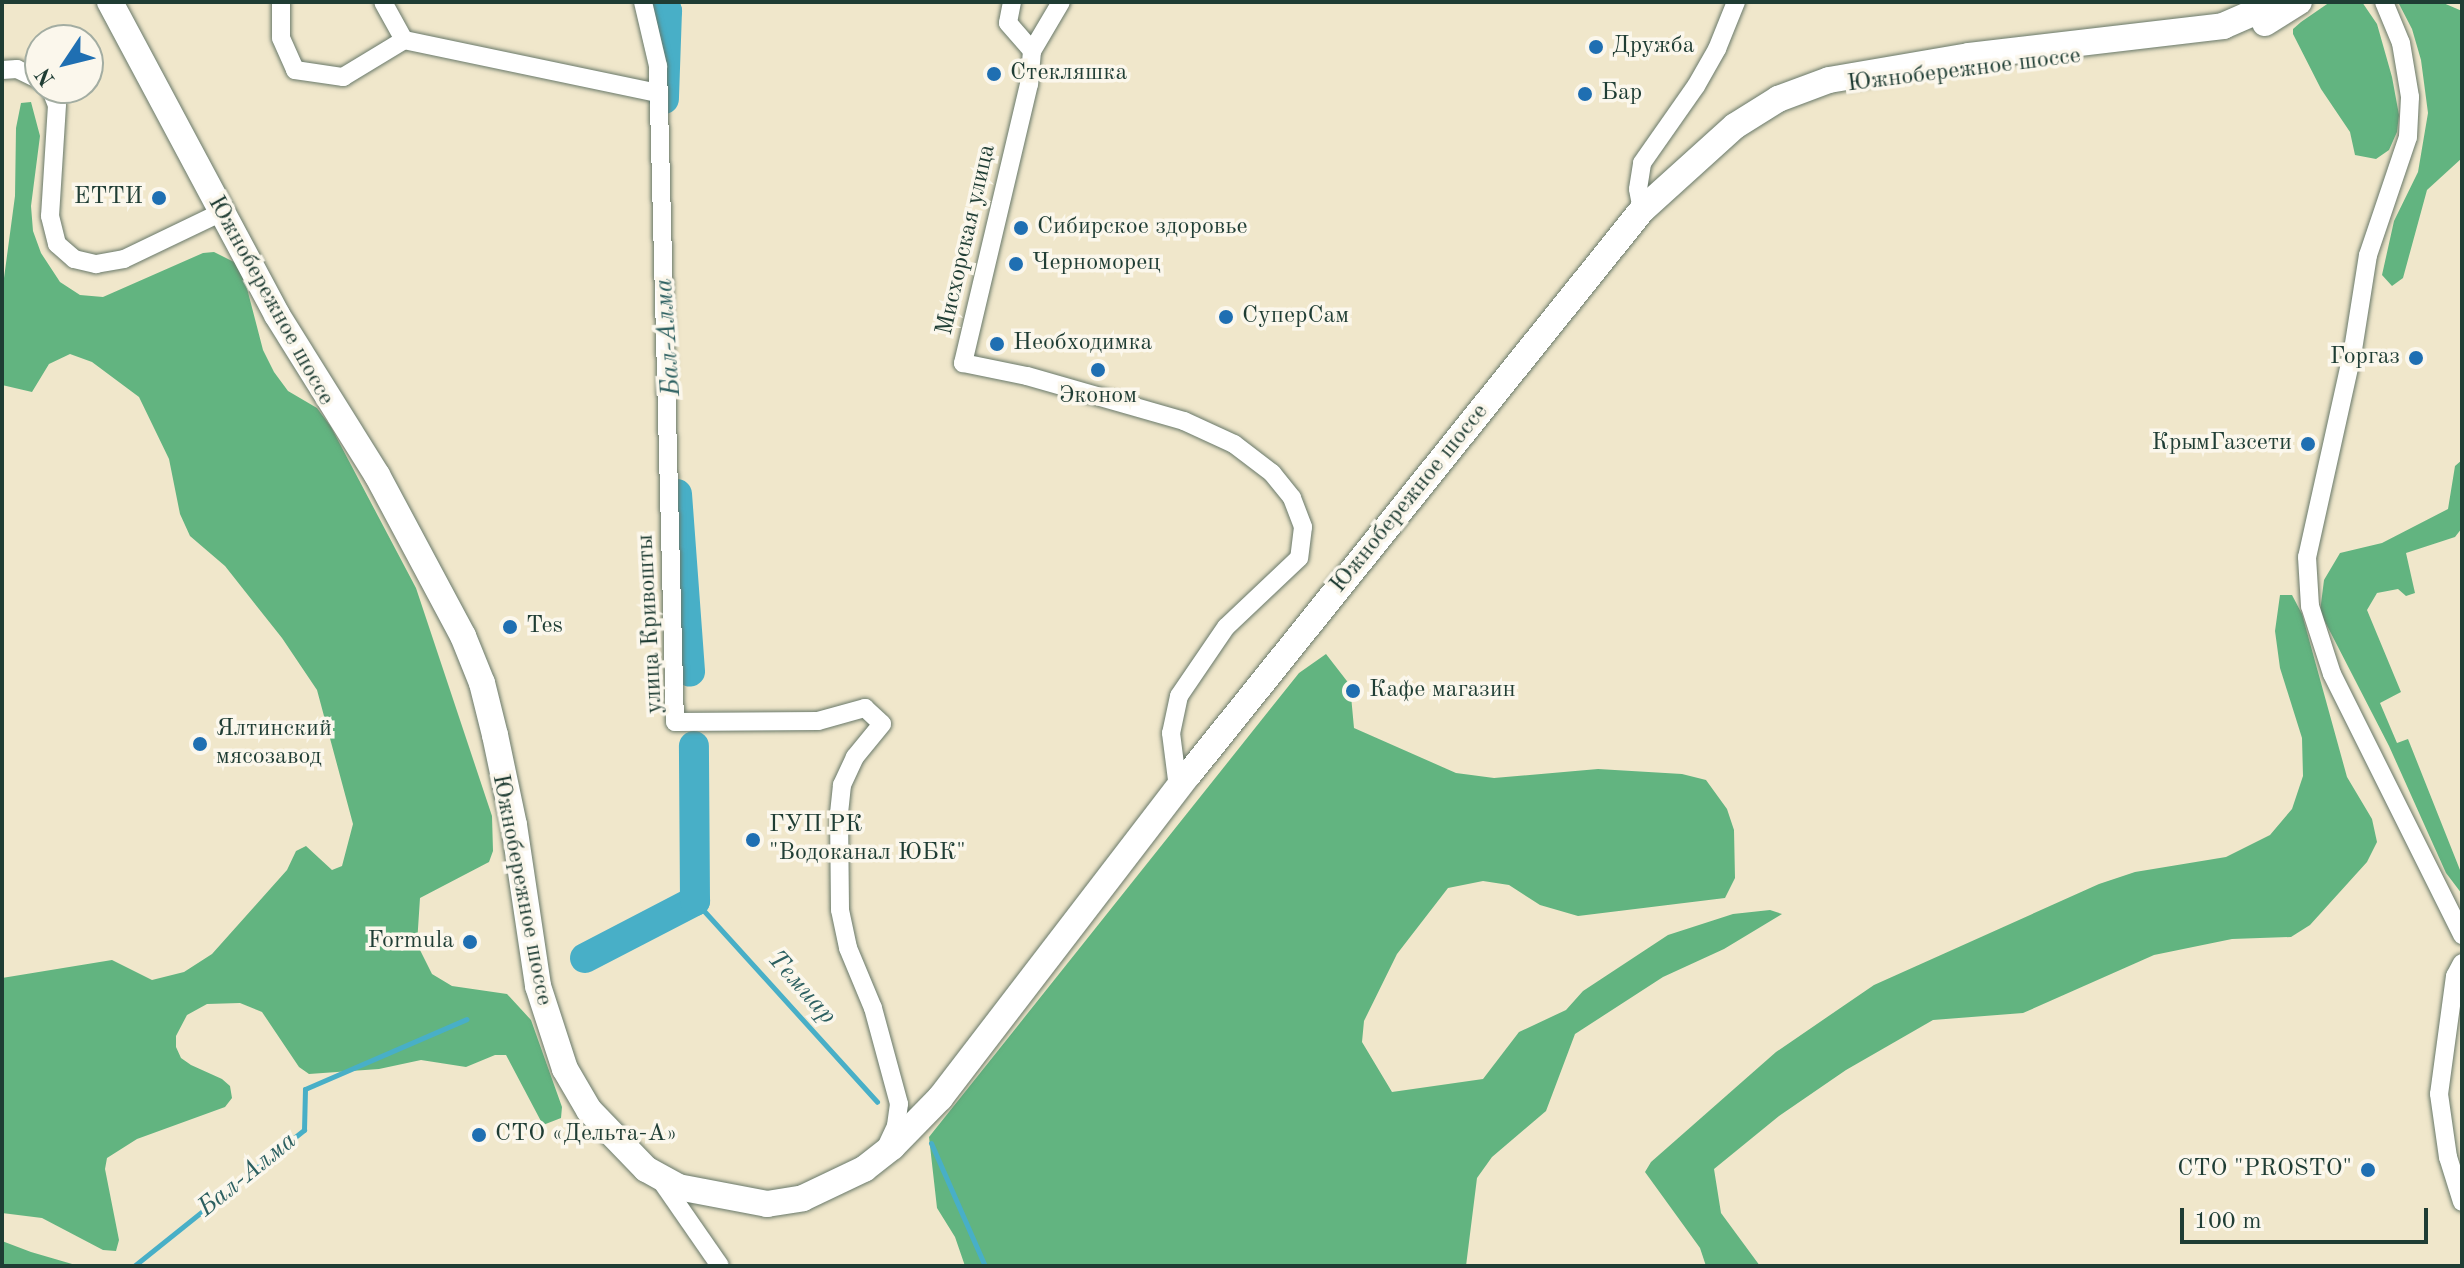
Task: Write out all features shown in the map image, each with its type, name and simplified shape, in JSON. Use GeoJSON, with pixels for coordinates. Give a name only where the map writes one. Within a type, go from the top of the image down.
{"type":"FeatureCollection","features":[{"type":"Feature","properties":{"kind":"highway","name":"Южнобережное шоссе"},"geometry":{"type":"LineString","coordinates":[[98,2],[208,184],[220,213],[298,351],[377,475],[445,600],[473,660],[488,709],[514,825],[538,986],[565,1069],[589,1110],[646,1169],[664,1180],[697,1192],[751,1203],[803,1198],[838,1184],[887,1156]]}},
{"type":"Feature","properties":{"kind":"highway","name":"Южнобережное шоссе"},"geometry":{"type":"LineString","coordinates":[[110,2],[208,184],[278,324],[376,480],[443,603],[479,682],[507,807],[536,990],[562,1070],[586,1112],[638,1166],[664,1185],[735,1209],[776,1210],[806,1206],[852,1186],[887,1156],[959,1074],[1647,215],[1735,126],[1778,99],[1829,80],[1969,56],[2223,26],[2278,2]]}},
{"type":"Feature","properties":{"kind":"highway","name":"Южнобережное шоссе"},"geometry":{"type":"LineString","coordinates":[[1647,215],[1745,130],[1822,90],[1943,72],[2036,65],[2101,52],[2228,36],[2276,19],[2299,2]]}},
{"type":"Feature","properties":{"kind":"street"},"geometry":{"type":"LineString","coordinates":[[281,2],[281,38],[295,70],[343,77],[404,40],[657,93]]}},
{"type":"Feature","properties":{"kind":"street"},"geometry":{"type":"LineString","coordinates":[[383,2],[404,40]]}},
{"type":"Feature","properties":{"kind":"street","name":"улица Кривошты"},"geometry":{"type":"LineString","coordinates":[[643,2],[658,66],[675,722],[818,721],[865,708],[882,724],[855,757],[842,785],[839,813],[840,910],[848,948],[873,1008],[899,1104],[887,1156]]}},
{"type":"Feature","properties":{"kind":"street"},"geometry":{"type":"LineString","coordinates":[[1012,2],[1008,23],[1032,51],[1061,2]]}},
{"type":"Feature","properties":{"kind":"street"},"geometry":{"type":"LineString","coordinates":[[1647,215],[1638,189],[1642,163],[1696,86],[1717,49],[1736,2]]}},
{"type":"Feature","properties":{"kind":"street"},"geometry":{"type":"LineString","coordinates":[[2384,2],[2401,43],[2410,97],[2408,137],[2368,255],[2353,350],[2307,557],[2310,606],[2332,674],[2438,881],[2462,935]]}},
{"type":"Feature","properties":{"kind":"street","name":"Мисхорская улица"},"geometry":{"type":"LineString","coordinates":[[1032,51],[1029,84],[963,363],[1027,376],[1184,421],[1234,444],[1272,473],[1292,498],[1303,527],[1299,558],[1226,627],[1179,696],[1171,733],[1184,793]]}},
{"type":"Feature","properties":{"kind":"street"},"geometry":{"type":"LineString","coordinates":[[2,70],[17,69],[24,72]]}},
{"type":"Feature","properties":{"kind":"street"},"geometry":{"type":"LineString","coordinates":[[57,104],[50,216],[57,244],[74,259],[96,264],[151,249],[220,213]]}},
{"type":"Feature","properties":{"kind":"street"},"geometry":{"type":"LineString","coordinates":[[2462,963],[2455,976],[2439,1094],[2448,1157],[2462,1202]]}},
{"type":"Feature","properties":{"kind":"street"},"geometry":{"type":"LineString","coordinates":[[664,1185],[720,1266]]}},
{"type":"Feature","properties":{"kind":"green space"},"geometry":{"type":"Polygon","coordinates":[[[2330,2],[2362,2],[2377,24],[2399,115],[2397,132],[2389,150],[2376,159],[2355,155],[2350,132],[2321,89],[2293,34],[2293,29],[2301,22],[2330,2]]]}},
{"type":"Feature","properties":{"kind":"green space"},"geometry":{"type":"Polygon","coordinates":[[[2398,2],[2441,2],[2462,11],[2462,158],[2427,190],[2403,278],[2392,286],[2382,275],[2394,221],[2418,172],[2428,113],[2421,60],[2412,29],[2398,2]]]}},
{"type":"Feature","properties":{"kind":"green space"},"geometry":{"type":"Polygon","coordinates":[[[21,103],[32,104],[40,136],[31,206],[33,231],[41,253],[60,282],[80,295],[103,297],[203,253],[214,252],[236,263],[243,273],[263,350],[274,372],[288,391],[317,408],[331,427],[416,588],[492,816],[493,851],[489,862],[420,898],[417,944],[432,974],[452,986],[507,994],[531,1020],[562,1107],[561,1118],[543,1125],[506,1055],[495,1055],[466,1067],[421,1060],[379,1069],[309,1074],[299,1067],[262,1012],[240,1003],[207,1004],[187,1015],[176,1036],[176,1047],[181,1058],[230,1086],[232,1098],[225,1107],[137,1139],[107,1158],[105,1169],[119,1240],[116,1251],[103,1250],[42,1218],[2,1213],[2,978],[112,960],[152,980],[184,972],[212,954],[287,870],[296,851],[306,846],[332,870],[342,866],[353,824],[317,690],[282,638],[225,566],[190,536],[180,514],[169,459],[139,397],[92,362],[70,354],[49,364],[32,392],[2,385],[2,293],[15,196],[16,128],[21,103]]]}},
{"type":"Feature","properties":{"kind":"green space"},"geometry":{"type":"Polygon","coordinates":[[[2462,460],[2462,528],[2455,537],[2406,553],[2415,593],[2406,596],[2398,589],[2377,593],[2367,610],[2401,692],[2380,703],[2397,743],[2408,739],[2462,875],[2462,894],[2446,873],[2389,746],[2320,612],[2324,580],[2340,553],[2382,543],[2448,509],[2455,466],[2462,460]]]}},
{"type":"Feature","properties":{"kind":"green space"},"geometry":{"type":"Polygon","coordinates":[[[2280,595],[2292,595],[2302,614],[2347,777],[2372,819],[2377,842],[2367,862],[2310,925],[2291,937],[2232,939],[2154,955],[2023,1013],[1933,1020],[1846,1070],[1779,1116],[1714,1169],[1721,1213],[1760,1266],[1706,1266],[1700,1248],[1645,1172],[1651,1162],[1776,1052],[1874,985],[2099,884],[2135,872],[2226,857],[2270,835],[2292,809],[2303,776],[2302,738],[2280,668],[2275,631],[2280,595]]]}},
{"type":"Feature","properties":{"kind":"green space"},"geometry":{"type":"Polygon","coordinates":[[[1326,654],[1350,685],[1354,728],[1456,773],[1494,778],[1598,769],[1682,774],[1706,780],[1727,809],[1734,830],[1735,878],[1725,898],[1578,916],[1540,905],[1509,885],[1483,881],[1448,888],[1397,954],[1364,1021],[1362,1042],[1392,1092],[1483,1079],[1519,1032],[1566,1010],[1583,991],[1668,935],[1733,914],[1770,910],[1782,914],[1724,949],[1663,977],[1575,1034],[1546,1111],[1492,1157],[1477,1178],[1466,1266],[965,1266],[955,1237],[937,1208],[929,1137],[1299,673],[1326,654]]]}},
{"type":"Feature","properties":{"kind":"green space"},"geometry":{"type":"Polygon","coordinates":[[[2,1241],[31,1252],[79,1266],[2,1266],[2,1241]]]}},
{"type":"Feature","properties":{"kind":"waterway","name":"Бал-Алма"},"geometry":{"type":"LineString","coordinates":[[663,2],[667,11],[664,99]]}},
{"type":"Feature","properties":{"kind":"waterway","name":"Бал-Алма"},"geometry":{"type":"LineString","coordinates":[[677,494],[690,672]]}},
{"type":"Feature","properties":{"kind":"waterway","name":"Бал-Алма"},"geometry":{"type":"LineString","coordinates":[[585,958],[695,901],[694,746]]}},
{"type":"Feature","properties":{"kind":"waterway","name":"Темиар"},"geometry":{"type":"LineString","coordinates":[[695,901],[877,1102]]}},
{"type":"Feature","properties":{"kind":"waterway","name":"Бал-Алма"},"geometry":{"type":"LineString","coordinates":[[134,1266],[304,1130],[305,1089],[467,1019]]}},
{"type":"Feature","properties":{"kind":"waterway","name":"Темиар"},"geometry":{"type":"LineString","coordinates":[[931,1143],[985,1266]]}},
{"type":"Feature","properties":{"kind":"place","name":"Дружба"},"geometry":{"type":"Point","coordinates":[1596,47]}},
{"type":"Feature","properties":{"kind":"place","name":"Стекляшка"},"geometry":{"type":"Point","coordinates":[994,74]}},
{"type":"Feature","properties":{"kind":"place","name":"Бар"},"geometry":{"type":"Point","coordinates":[1585,94]}},
{"type":"Feature","properties":{"kind":"place","name":"ЕТТИ"},"geometry":{"type":"Point","coordinates":[159,198]}},
{"type":"Feature","properties":{"kind":"place","name":"Сибирское здоровье"},"geometry":{"type":"Point","coordinates":[1021,228]}},
{"type":"Feature","properties":{"kind":"place","name":"Черноморец"},"geometry":{"type":"Point","coordinates":[1016,264]}},
{"type":"Feature","properties":{"kind":"place","name":"СуперСам"},"geometry":{"type":"Point","coordinates":[1226,317]}},
{"type":"Feature","properties":{"kind":"place","name":"Необходимка"},"geometry":{"type":"Point","coordinates":[997,344]}},
{"type":"Feature","properties":{"kind":"place","name":"Горгаз"},"geometry":{"type":"Point","coordinates":[2416,358]}},
{"type":"Feature","properties":{"kind":"place","name":"Эконом"},"geometry":{"type":"Point","coordinates":[1098,370]}},
{"type":"Feature","properties":{"kind":"place","name":"КрымГазсети"},"geometry":{"type":"Point","coordinates":[2308,444]}},
{"type":"Feature","properties":{"kind":"place","name":"Tes"},"geometry":{"type":"Point","coordinates":[510,627]}},
{"type":"Feature","properties":{"kind":"place","name":"Кафе магазин"},"geometry":{"type":"Point","coordinates":[1353,691]}},
{"type":"Feature","properties":{"kind":"place","name":"Ялтинский мясозавод"},"geometry":{"type":"Point","coordinates":[200,744]}},
{"type":"Feature","properties":{"kind":"place","name":"ГУП РК \"Водоканал ЮБК\""},"geometry":{"type":"Point","coordinates":[753,840]}},
{"type":"Feature","properties":{"kind":"place","name":"Formula"},"geometry":{"type":"Point","coordinates":[470,942]}},
{"type":"Feature","properties":{"kind":"place","name":"СТО «Дельта-А»"},"geometry":{"type":"Point","coordinates":[479,1135]}},
{"type":"Feature","properties":{"kind":"place","name":"СТО \"PROSTO\""},"geometry":{"type":"Point","coordinates":[2368,1170]}}]}
